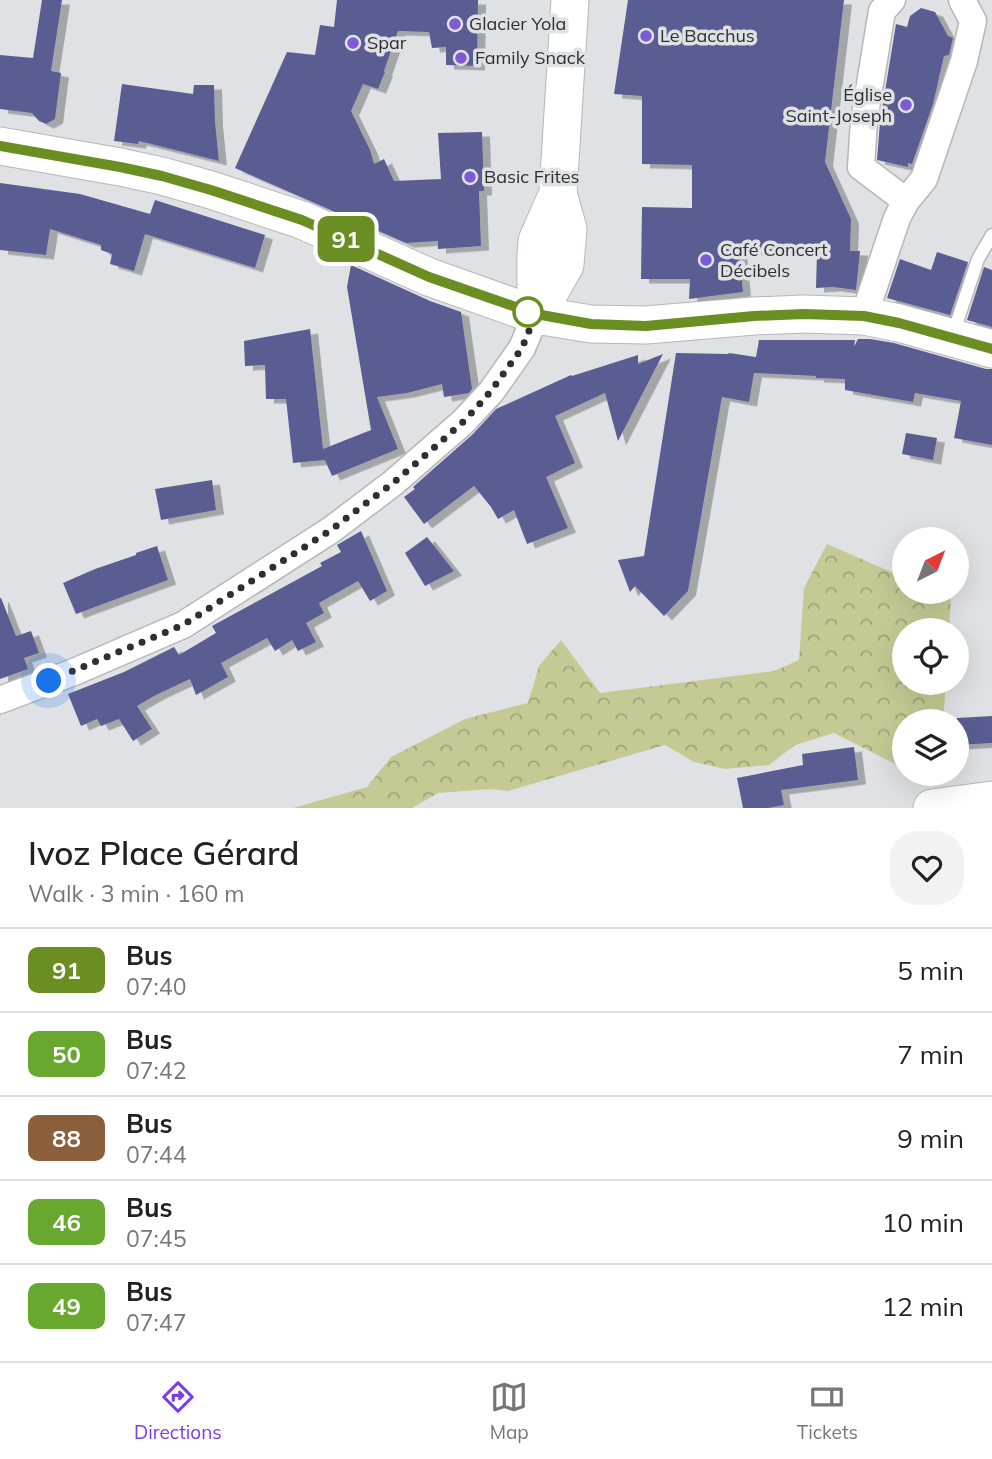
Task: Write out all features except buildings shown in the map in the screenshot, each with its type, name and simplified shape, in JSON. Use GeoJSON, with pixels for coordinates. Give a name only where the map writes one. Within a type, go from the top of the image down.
{"type":"FeatureCollection","features":[{"type":"Feature","properties":{"kind":"main road"},"geometry":{"type":"LineString","coordinates":[[536,314],[565,265],[568,229],[558,193],[570,0]]}},
{"type":"Feature","properties":{"kind":"main road"},"geometry":{"type":"LineString","coordinates":[[0,146],[120,167],[211,190],[302,220],[429,277],[536,314],[591,324],[646,326],[754,316],[864,316],[992,349]]}},
{"type":"Feature","properties":{"kind":"main road"},"geometry":{"type":"LineString","coordinates":[[932,808],[992,800]]}},
{"type":"Feature","properties":{"kind":"street"},"geometry":{"type":"LineString","coordinates":[[892,0],[882,11],[864,120],[860,167],[906,201]]}},
{"type":"Feature","properties":{"kind":"street"},"geometry":{"type":"LineString","coordinates":[[864,316],[898,218],[906,201],[924,178],[964,61],[973,21],[962,0]]}},
{"type":"Feature","properties":{"kind":"street"},"geometry":{"type":"LineString","coordinates":[[0,700],[74,672],[183,625],[331,530],[393,483],[463,422],[491,391],[522,348],[536,314]]}},
{"type":"Feature","properties":{"kind":"lane"},"geometry":{"type":"LineString","coordinates":[[952,338],[978,259],[992,235]]}},
{"type":"Feature","properties":{"kind":"green space"},"geometry":{"type":"Polygon","coordinates":[[[827,544],[892,572],[892,604],[951,604],[950,618],[892,618],[892,695],[945,695],[944,709],[892,709],[892,762],[834,733],[795,745],[769,765],[725,769],[694,762],[665,745],[508,791],[491,789],[438,793],[412,808],[293,808],[367,787],[391,757],[465,719],[528,703],[539,666],[561,640],[600,693],[774,671],[799,660],[804,588],[827,544]]]}},
{"type":"Feature","properties":{"kind":"bus line","name":"91"},"geometry":{"type":"LineString","coordinates":[[0,146],[120,167],[211,190],[302,220],[429,277],[536,314],[591,324],[646,326],[754,316],[864,316],[992,349]]}},
{"type":"Feature","properties":{"kind":"place","name":"Glacier Yola"},"geometry":{"type":"Point","coordinates":[455,24]}},
{"type":"Feature","properties":{"kind":"place","name":"Le Bacchus"},"geometry":{"type":"Point","coordinates":[646,36]}},
{"type":"Feature","properties":{"kind":"place","name":"Spar"},"geometry":{"type":"Point","coordinates":[353,43]}},
{"type":"Feature","properties":{"kind":"place","name":"Family Snack"},"geometry":{"type":"Point","coordinates":[461,58]}},
{"type":"Feature","properties":{"kind":"place","name":"Église Saint-Joseph"},"geometry":{"type":"Point","coordinates":[906,105]}},
{"type":"Feature","properties":{"kind":"place","name":"Basic Frites"},"geometry":{"type":"Point","coordinates":[470,177]}},
{"type":"Feature","properties":{"kind":"place","name":"Café Concert Décibels"},"geometry":{"type":"Point","coordinates":[706,260]}},
{"type":"Feature","properties":{"kind":"route"},"geometry":{"type":"LineString","coordinates":[[49,681],[183,625],[331,530],[393,483],[463,422],[491,391],[522,348],[536,314],[528,312]]}}]}
